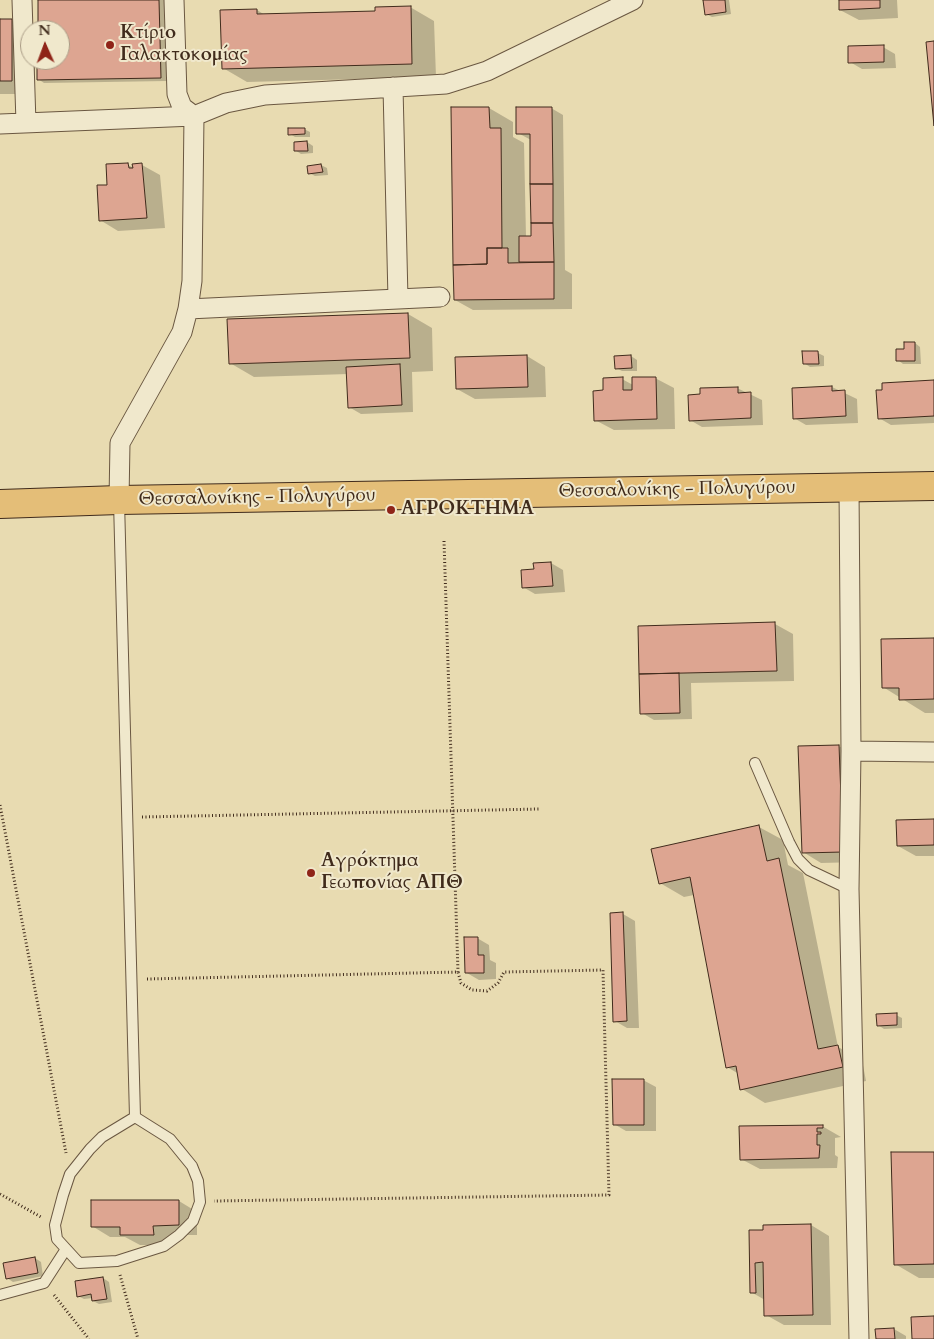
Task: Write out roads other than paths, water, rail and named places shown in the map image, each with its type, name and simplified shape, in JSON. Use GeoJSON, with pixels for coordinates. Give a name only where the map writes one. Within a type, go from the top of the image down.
{"type":"FeatureCollection","features":[{"type":"Feature","properties":{"kind":"main road","name":"Θεσσαλονίκης - Πολυγύρου"},"geometry":{"type":"LineString","coordinates":[[0,504],[119,500],[934,486]]}},
{"type":"Feature","properties":{"kind":"street"},"geometry":{"type":"LineString","coordinates":[[22,0],[26,123]]}},
{"type":"Feature","properties":{"kind":"street"},"geometry":{"type":"LineString","coordinates":[[174,0],[177,94],[182,107],[194,116]]}},
{"type":"Feature","properties":{"kind":"street"},"geometry":{"type":"LineString","coordinates":[[0,124],[194,116],[226,103],[264,95],[446,84],[481,74],[633,0]]}},
{"type":"Feature","properties":{"kind":"street"},"geometry":{"type":"LineString","coordinates":[[393,87],[398,299]]}},
{"type":"Feature","properties":{"kind":"street"},"geometry":{"type":"LineString","coordinates":[[119,500],[120,443],[182,332],[188,309],[192,281],[194,116]]}},
{"type":"Feature","properties":{"kind":"street"},"geometry":{"type":"LineString","coordinates":[[188,309],[440,297]]}},
{"type":"Feature","properties":{"kind":"street"},"geometry":{"type":"LineString","coordinates":[[849,487],[851,751],[849,889],[859,1339]]}},
{"type":"Feature","properties":{"kind":"street"},"geometry":{"type":"LineString","coordinates":[[851,751],[934,752]]}},
{"type":"Feature","properties":{"kind":"lane"},"geometry":{"type":"LineString","coordinates":[[119,500],[135,1117]]}},
{"type":"Feature","properties":{"kind":"lane"},"geometry":{"type":"LineString","coordinates":[[755,763],[788,842],[798,859],[809,870],[849,889]]}},
{"type":"Feature","properties":{"kind":"lane"},"geometry":{"type":"LineString","coordinates":[[135,1117],[170,1139],[192,1166],[198,1182],[200,1202],[192,1221],[179,1236],[164,1246],[117,1261],[79,1263],[57,1239],[55,1225],[70,1174],[102,1137],[135,1117]]}},
{"type":"Feature","properties":{"kind":"lane"},"geometry":{"type":"LineString","coordinates":[[0,1295],[44,1284],[66,1249]]}},
{"type":"Feature","properties":{"kind":"place","name":"Κτίριο Γαλακτοκομίας"},"geometry":{"type":"Point","coordinates":[110,45]}},
{"type":"Feature","properties":{"kind":"place","name":"ΑΓΡΟΚΤΗΜΑ"},"geometry":{"type":"Point","coordinates":[391,510]}},
{"type":"Feature","properties":{"kind":"place","name":"Αγρόκτημα Γεωπονίας ΑΠΘ"},"geometry":{"type":"Point","coordinates":[311,873]}}]}
